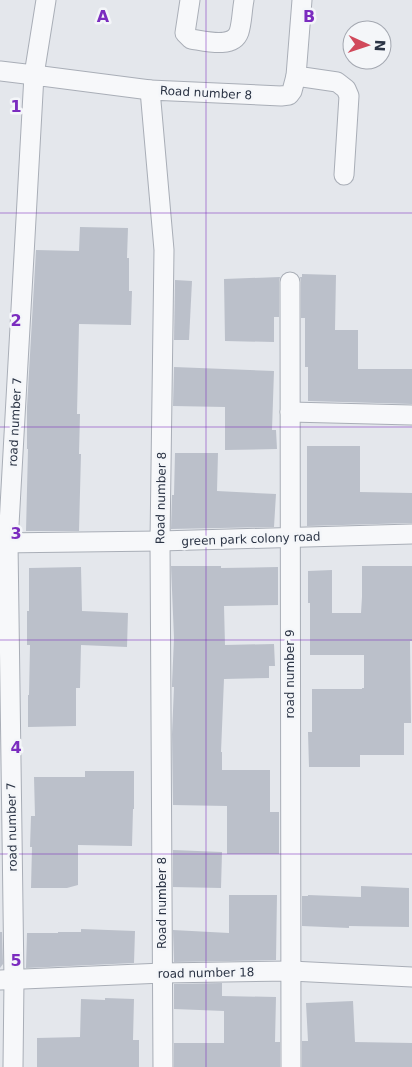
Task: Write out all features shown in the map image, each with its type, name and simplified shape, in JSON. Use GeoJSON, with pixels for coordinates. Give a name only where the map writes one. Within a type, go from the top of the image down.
{"type":"FeatureCollection","features":[{"type":"Feature","properties":{"kind":"street","name":"road number 7"},"geometry":{"type":"LineString","coordinates":[[13,1067],[7,980],[4,543],[34,75],[46,0]]}},
{"type":"Feature","properties":{"kind":"street"},"geometry":{"type":"LineString","coordinates":[[190,0],[185,33],[191,39],[226,43],[235,39],[239,32],[244,0]]}},
{"type":"Feature","properties":{"kind":"street"},"geometry":{"type":"LineString","coordinates":[[302,0],[296,76],[337,82],[346,89],[349,96],[344,175]]}},
{"type":"Feature","properties":{"kind":"street"},"geometry":{"type":"LineString","coordinates":[[0,71],[150,90]]}},
{"type":"Feature","properties":{"kind":"street","name":"Road number 8"},"geometry":{"type":"LineString","coordinates":[[162,1067],[160,541],[164,250],[150,90],[281,96],[289,95],[292,91],[296,76]]}},
{"type":"Feature","properties":{"kind":"street","name":"road number 9"},"geometry":{"type":"LineString","coordinates":[[290,282],[291,1067]]}},
{"type":"Feature","properties":{"kind":"street"},"geometry":{"type":"LineString","coordinates":[[290,412],[412,415]]}},
{"type":"Feature","properties":{"kind":"street","name":"green park colony road"},"geometry":{"type":"LineString","coordinates":[[4,543],[412,534]]}},
{"type":"Feature","properties":{"kind":"street","name":"road number 18"},"geometry":{"type":"LineString","coordinates":[[7,980],[162,973],[291,971],[412,977]]}},
{"type":"Feature","properties":{"kind":"building"},"geometry":{"type":"Polygon","coordinates":[[[80,227],[128,228],[129,291],[132,291],[131,325],[79,324],[77,414],[80,414],[79,454],[81,454],[79,531],[26,531],[27,407],[36,250],[79,251],[80,227]]]}},
{"type":"Feature","properties":{"kind":"building"},"geometry":{"type":"Polygon","coordinates":[[[302,274],[336,275],[335,330],[358,330],[358,369],[412,369],[412,404],[308,401],[308,367],[305,367],[305,318],[301,318],[300,277],[302,277],[302,274]]]}},
{"type":"Feature","properties":{"kind":"building"},"geometry":{"type":"Polygon","coordinates":[[[280,277],[279,317],[274,317],[274,342],[225,341],[224,279],[280,277]]]}},
{"type":"Feature","properties":{"kind":"building"},"geometry":{"type":"Polygon","coordinates":[[[175,280],[192,281],[189,340],[174,340],[175,280]]]}},
{"type":"Feature","properties":{"kind":"building"},"geometry":{"type":"Polygon","coordinates":[[[174,367],[274,371],[272,430],[276,430],[277,449],[225,450],[225,407],[173,406],[174,367]]]}},
{"type":"Feature","properties":{"kind":"building"},"geometry":{"type":"Polygon","coordinates":[[[307,446],[360,446],[360,492],[412,493],[412,523],[307,526],[307,446]]]}},
{"type":"Feature","properties":{"kind":"building"},"geometry":{"type":"Polygon","coordinates":[[[175,453],[218,453],[217,491],[276,494],[274,527],[171,529],[175,453]]]}},
{"type":"Feature","properties":{"kind":"building"},"geometry":{"type":"Polygon","coordinates":[[[171,566],[221,566],[221,568],[278,567],[278,605],[224,606],[225,645],[274,644],[275,666],[269,666],[269,678],[224,679],[221,752],[222,770],[270,770],[270,812],[279,812],[279,854],[227,854],[227,806],[173,805],[172,734],[174,687],[172,687],[172,684],[174,638],[171,566]]]}},
{"type":"Feature","properties":{"kind":"building"},"geometry":{"type":"Polygon","coordinates":[[[362,566],[412,566],[412,641],[410,641],[411,723],[404,723],[404,755],[360,755],[360,767],[309,767],[308,732],[312,732],[312,689],[364,688],[364,655],[310,655],[308,571],[332,570],[332,613],[361,613],[362,566]]]}},
{"type":"Feature","properties":{"kind":"building"},"geometry":{"type":"Polygon","coordinates":[[[81,567],[82,611],[128,613],[127,647],[81,645],[80,688],[76,688],[76,726],[28,727],[30,645],[27,645],[27,611],[29,611],[29,568],[81,567]]]}},
{"type":"Feature","properties":{"kind":"building"},"geometry":{"type":"Polygon","coordinates":[[[85,771],[134,771],[132,846],[78,845],[78,885],[67,888],[31,888],[32,847],[30,847],[31,816],[35,816],[34,777],[85,777],[85,771]]]}},
{"type":"Feature","properties":{"kind":"building"},"geometry":{"type":"Polygon","coordinates":[[[173,850],[222,852],[221,888],[173,887],[173,850]]]}},
{"type":"Feature","properties":{"kind":"building"},"geometry":{"type":"Polygon","coordinates":[[[361,886],[409,888],[409,927],[349,926],[349,928],[302,926],[302,896],[361,897],[361,886]]]}},
{"type":"Feature","properties":{"kind":"building"},"geometry":{"type":"Polygon","coordinates":[[[229,895],[277,895],[276,960],[174,962],[173,930],[229,933],[229,895]]]}},
{"type":"Feature","properties":{"kind":"building"},"geometry":{"type":"Polygon","coordinates":[[[81,929],[135,931],[134,963],[26,968],[27,933],[81,932],[81,929]]]}},
{"type":"Feature","properties":{"kind":"building"},"geometry":{"type":"Polygon","coordinates":[[[0,932],[2,932],[3,964],[0,968],[0,932]]]}},
{"type":"Feature","properties":{"kind":"building"},"geometry":{"type":"Polygon","coordinates":[[[222,983],[222,996],[276,997],[275,1042],[280,1042],[280,1067],[174,1067],[174,1043],[224,1043],[224,1011],[174,1009],[174,984],[222,983]]]}},
{"type":"Feature","properties":{"kind":"building"},"geometry":{"type":"Polygon","coordinates":[[[105,998],[134,999],[133,1040],[139,1040],[139,1067],[37,1067],[37,1038],[80,1037],[81,999],[105,1000],[105,998]]]}},
{"type":"Feature","properties":{"kind":"building"},"geometry":{"type":"Polygon","coordinates":[[[353,1001],[355,1042],[412,1043],[412,1067],[302,1067],[302,1041],[308,1041],[306,1003],[353,1001]]]}}]}
